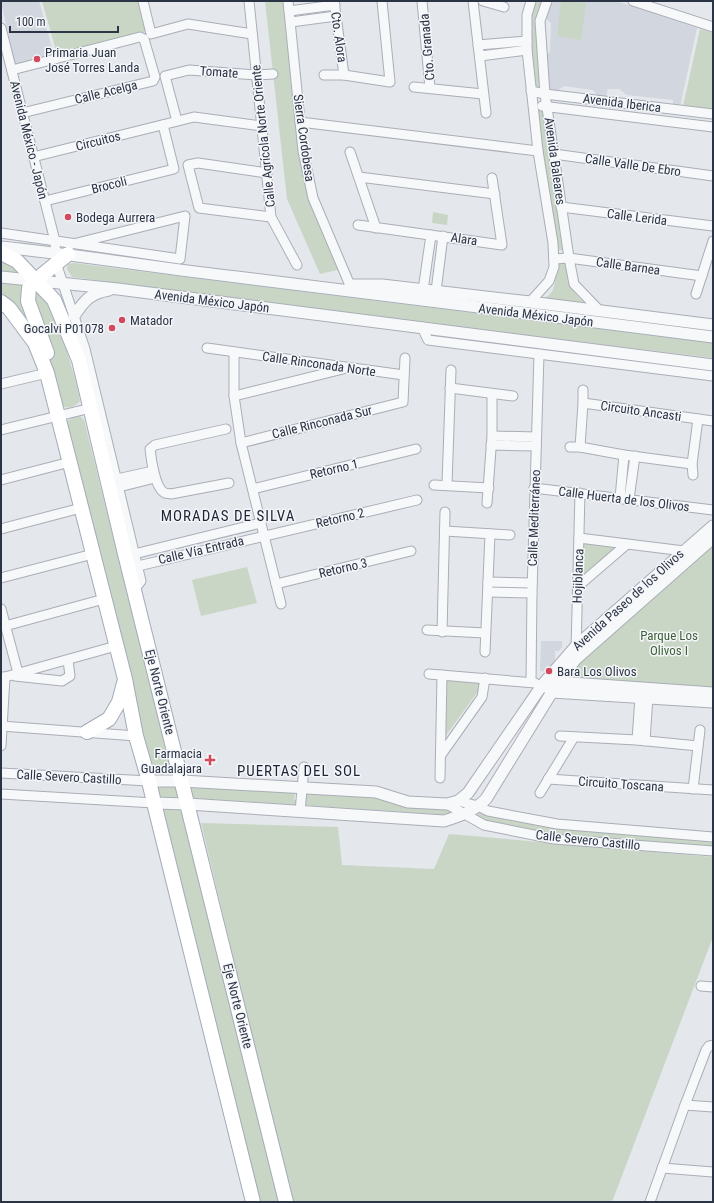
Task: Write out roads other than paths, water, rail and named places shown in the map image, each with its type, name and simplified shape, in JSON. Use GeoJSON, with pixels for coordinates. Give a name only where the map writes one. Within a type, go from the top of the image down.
{"type":"FeatureCollection","features":[{"type":"Feature","properties":{"kind":"main road","name":"Eje Norte Oriente"},"geometry":{"type":"LineString","coordinates":[[1,253],[17,261],[54,300],[79,360],[94,407],[134,590],[286,1202]]}},
{"type":"Feature","properties":{"kind":"main road"},"geometry":{"type":"LineString","coordinates":[[47,373],[50,364],[43,340],[28,301],[29,288],[63,253]]}},
{"type":"Feature","properties":{"kind":"main road"},"geometry":{"type":"LineString","coordinates":[[1,302],[9,308],[35,343],[47,373],[125,679],[136,736],[149,780],[253,1202]]}},
{"type":"Feature","properties":{"kind":"main road"},"geometry":{"type":"LineString","coordinates":[[71,342],[85,349]]}},
{"type":"Feature","properties":{"kind":"main road"},"geometry":{"type":"LineString","coordinates":[[88,732],[109,718],[119,702],[125,679]]}},
{"type":"Feature","properties":{"kind":"street"},"geometry":{"type":"LineString","coordinates":[[143,1],[151,34],[188,24],[252,34]]}},
{"type":"Feature","properties":{"kind":"street","name":"Calle Agrícola Norte Oriente"},"geometry":{"type":"LineString","coordinates":[[249,1],[271,217],[297,265]]}},
{"type":"Feature","properties":{"kind":"street","name":"Cto. Alora"},"geometry":{"type":"LineString","coordinates":[[334,3],[344,75],[390,82],[382,1]]}},
{"type":"Feature","properties":{"kind":"street","name":"Cto. Granada"},"geometry":{"type":"LineString","coordinates":[[422,1],[430,88],[483,94]]}},
{"type":"Feature","properties":{"kind":"street"},"geometry":{"type":"LineString","coordinates":[[473,1],[486,113]]}},
{"type":"Feature","properties":{"kind":"street"},"geometry":{"type":"LineString","coordinates":[[483,1],[504,6]]}},
{"type":"Feature","properties":{"kind":"street","name":"Avenida Baleares"},"geometry":{"type":"LineString","coordinates":[[530,302],[549,281],[554,267],[552,243],[538,151],[527,46],[527,15],[531,1]]}},
{"type":"Feature","properties":{"kind":"street","name":"Avenida Baleares"},"geometry":{"type":"LineString","coordinates":[[547,1],[540,21],[545,94],[569,258],[574,284],[600,310]]}},
{"type":"Feature","properties":{"kind":"street"},"geometry":{"type":"LineString","coordinates":[[633,1],[713,28]]}},
{"type":"Feature","properties":{"kind":"street"},"geometry":{"type":"LineString","coordinates":[[288,6],[334,3]]}},
{"type":"Feature","properties":{"kind":"street","name":"Sierra Cordobesa"},"geometry":{"type":"LineString","coordinates":[[288,6],[291,22],[303,151],[313,198],[351,288]]}},
{"type":"Feature","properties":{"kind":"street"},"geometry":{"type":"LineString","coordinates":[[291,22],[336,16]]}},
{"type":"Feature","properties":{"kind":"street","name":"Avenida México - Japón"},"geometry":{"type":"LineString","coordinates":[[1,28],[55,241],[63,253],[62,282],[85,349],[94,407]]}},
{"type":"Feature","properties":{"kind":"street","name":"Calle Acelga"},"geometry":{"type":"LineString","coordinates":[[12,70],[140,37],[144,39],[155,77],[153,81],[22,113]]}},
{"type":"Feature","properties":{"kind":"street"},"geometry":{"type":"LineString","coordinates":[[478,44],[527,46]]}},
{"type":"Feature","properties":{"kind":"street"},"geometry":{"type":"LineString","coordinates":[[480,56],[527,46]]}},
{"type":"Feature","properties":{"kind":"street","name":"Tomate"},"geometry":{"type":"LineString","coordinates":[[177,121],[165,76],[189,70],[257,75],[273,74]]}},
{"type":"Feature","properties":{"kind":"street"},"geometry":{"type":"LineString","coordinates":[[324,75],[344,75]]}},
{"type":"Feature","properties":{"kind":"street"},"geometry":{"type":"LineString","coordinates":[[414,88],[430,88]]}},
{"type":"Feature","properties":{"kind":"street","name":"Avenida Iberica"},"geometry":{"type":"LineString","coordinates":[[531,91],[545,94],[713,114]]}},
{"type":"Feature","properties":{"kind":"street","name":"Avenida Iberica"},"geometry":{"type":"LineString","coordinates":[[533,105],[713,127]]}},
{"type":"Feature","properties":{"kind":"street"},"geometry":{"type":"LineString","coordinates":[[648,119],[650,107]]}},
{"type":"Feature","properties":{"kind":"street","name":"Circuitos"},"geometry":{"type":"LineString","coordinates":[[34,157],[194,117],[262,126]]}},
{"type":"Feature","properties":{"kind":"street"},"geometry":{"type":"LineString","coordinates":[[300,122],[538,151]]}},
{"type":"Feature","properties":{"kind":"street","name":"Brocoli"},"geometry":{"type":"LineString","coordinates":[[45,201],[174,169],[163,125]]}},
{"type":"Feature","properties":{"kind":"street"},"geometry":{"type":"LineString","coordinates":[[350,152],[376,228]]}},
{"type":"Feature","properties":{"kind":"street","name":"Calle Valle De Ebro"},"geometry":{"type":"LineString","coordinates":[[554,154],[713,176]]}},
{"type":"Feature","properties":{"kind":"street"},"geometry":{"type":"LineString","coordinates":[[267,173],[198,163],[188,165],[199,208],[271,217]]}},
{"type":"Feature","properties":{"kind":"street"},"geometry":{"type":"LineString","coordinates":[[359,177],[495,194]]}},
{"type":"Feature","properties":{"kind":"street","name":"Alara"},"geometry":{"type":"LineString","coordinates":[[358,225],[502,245],[492,178]]}},
{"type":"Feature","properties":{"kind":"street","name":"Calle Lerida"},"geometry":{"type":"LineString","coordinates":[[561,207],[713,226]]}},
{"type":"Feature","properties":{"kind":"street"},"geometry":{"type":"LineString","coordinates":[[185,216],[180,259],[63,253],[170,220],[185,216]]}},
{"type":"Feature","properties":{"kind":"street"},"geometry":{"type":"LineString","coordinates":[[1,224],[2,234],[55,241],[63,253]]}},
{"type":"Feature","properties":{"kind":"street"},"geometry":{"type":"LineString","coordinates":[[422,290],[431,235]]}},
{"type":"Feature","properties":{"kind":"street"},"geometry":{"type":"LineString","coordinates":[[436,291],[443,236]]}},
{"type":"Feature","properties":{"kind":"street"},"geometry":{"type":"LineString","coordinates":[[696,294],[713,241]]}},
{"type":"Feature","properties":{"kind":"street","name":"Avenida México Japón"},"geometry":{"type":"LineString","coordinates":[[1,247],[63,253],[336,289],[382,284],[708,324]]}},
{"type":"Feature","properties":{"kind":"street","name":"Calle Barnea"},"geometry":{"type":"LineString","coordinates":[[554,259],[569,258],[702,276]]}},
{"type":"Feature","properties":{"kind":"street","name":"Avenida México Japón"},"geometry":{"type":"LineString","coordinates":[[1,277],[62,282],[713,365]]}},
{"type":"Feature","properties":{"kind":"street","name":"Avenida México Japón"},"geometry":{"type":"LineString","coordinates":[[351,288],[713,337]]}},
{"type":"Feature","properties":{"kind":"street"},"geometry":{"type":"LineString","coordinates":[[74,316],[83,302],[91,296],[102,291],[118,289]]}},
{"type":"Feature","properties":{"kind":"street"},"geometry":{"type":"LineString","coordinates":[[700,335],[708,324]]}},
{"type":"Feature","properties":{"kind":"street"},"geometry":{"type":"LineString","coordinates":[[422,327],[428,340],[713,376]]}},
{"type":"Feature","properties":{"kind":"street","name":"Calle Rinconada Norte"},"geometry":{"type":"LineString","coordinates":[[207,348],[404,375]]}},
{"type":"Feature","properties":{"kind":"street"},"geometry":{"type":"LineString","coordinates":[[234,352],[234,396],[241,442],[281,604]]}},
{"type":"Feature","properties":{"kind":"street","name":"Calle Mediterráneo"},"geometry":{"type":"LineString","coordinates":[[531,680],[534,488],[539,354]]}},
{"type":"Feature","properties":{"kind":"street"},"geometry":{"type":"LineString","coordinates":[[404,375],[405,358]]}},
{"type":"Feature","properties":{"kind":"street"},"geometry":{"type":"LineString","coordinates":[[234,396],[348,368]]}},
{"type":"Feature","properties":{"kind":"street"},"geometry":{"type":"LineString","coordinates":[[447,484],[451,370]]}},
{"type":"Feature","properties":{"kind":"street"},"geometry":{"type":"LineString","coordinates":[[1,384],[47,373]]}},
{"type":"Feature","properties":{"kind":"street","name":"Calle Rinconada Sur"},"geometry":{"type":"LineString","coordinates":[[241,442],[403,402],[404,375]]}},
{"type":"Feature","properties":{"kind":"street"},"geometry":{"type":"LineString","coordinates":[[450,388],[513,396]]}},
{"type":"Feature","properties":{"kind":"street","name":"Circuito Ancasti"},"geometry":{"type":"LineString","coordinates":[[580,447],[583,390]]}},
{"type":"Feature","properties":{"kind":"street"},"geometry":{"type":"LineString","coordinates":[[487,503],[489,488],[492,394]]}},
{"type":"Feature","properties":{"kind":"street","name":"Circuito Ancasti"},"geometry":{"type":"LineString","coordinates":[[583,403],[713,421]]}},
{"type":"Feature","properties":{"kind":"street"},"geometry":{"type":"LineString","coordinates":[[1,430],[94,407]]}},
{"type":"Feature","properties":{"kind":"street","name":"Circuito Ancasti"},"geometry":{"type":"LineString","coordinates":[[693,475],[692,464],[698,419]]}},
{"type":"Feature","properties":{"kind":"street"},"geometry":{"type":"LineString","coordinates":[[226,429],[155,445],[150,449],[154,475],[162,491],[165,493],[171,494],[229,483]]}},
{"type":"Feature","properties":{"kind":"street"},"geometry":{"type":"LineString","coordinates":[[491,440],[536,441]]}},
{"type":"Feature","properties":{"kind":"street"},"geometry":{"type":"LineString","coordinates":[[103,444],[118,483],[138,566],[141,581],[134,590]]}},
{"type":"Feature","properties":{"kind":"street"},"geometry":{"type":"LineString","coordinates":[[570,447],[580,447],[624,455],[692,464]]}},
{"type":"Feature","properties":{"kind":"street","name":"Retorno 1"},"geometry":{"type":"LineString","coordinates":[[253,489],[416,449]]}},
{"type":"Feature","properties":{"kind":"street"},"geometry":{"type":"LineString","coordinates":[[624,455],[624,499]]}},
{"type":"Feature","properties":{"kind":"street"},"geometry":{"type":"LineString","coordinates":[[624,499],[635,456]]}},
{"type":"Feature","properties":{"kind":"street"},"geometry":{"type":"LineString","coordinates":[[1,480],[70,462]]}},
{"type":"Feature","properties":{"kind":"street"},"geometry":{"type":"LineString","coordinates":[[118,483],[154,475]]}},
{"type":"Feature","properties":{"kind":"street"},"geometry":{"type":"LineString","coordinates":[[434,485],[447,484],[489,488]]}},
{"type":"Feature","properties":{"kind":"street","name":"Calle Huerta de los Olivos"},"geometry":{"type":"LineString","coordinates":[[534,488],[713,510]]}},
{"type":"Feature","properties":{"kind":"street","name":"Hojiblanca"},"geometry":{"type":"LineString","coordinates":[[576,659],[580,493]]}},
{"type":"Feature","properties":{"kind":"street","name":"Retorno 2"},"geometry":{"type":"LineString","coordinates":[[264,536],[417,500]]}},
{"type":"Feature","properties":{"kind":"street"},"geometry":{"type":"LineString","coordinates":[[1,529],[81,508]]}},
{"type":"Feature","properties":{"kind":"street"},"geometry":{"type":"LineString","coordinates":[[442,632],[445,512]]}},
{"type":"Feature","properties":{"kind":"street","name":"Calle Vía Entrada"},"geometry":{"type":"LineString","coordinates":[[134,554],[261,523]]}},
{"type":"Feature","properties":{"kind":"street","name":"Avenida Paseo de los Olivos"},"geometry":{"type":"LineString","coordinates":[[458,801],[468,793],[550,684],[576,646],[713,526]]}},
{"type":"Feature","properties":{"kind":"street"},"geometry":{"type":"LineString","coordinates":[[445,531],[510,535]]}},
{"type":"Feature","properties":{"kind":"street"},"geometry":{"type":"LineString","coordinates":[[485,652],[490,534]]}},
{"type":"Feature","properties":{"kind":"street","name":"Calle Vía Entrada"},"geometry":{"type":"LineString","coordinates":[[138,566],[264,536]]}},
{"type":"Feature","properties":{"kind":"street"},"geometry":{"type":"LineString","coordinates":[[579,538],[684,551]]}},
{"type":"Feature","properties":{"kind":"street","name":"Avenida Paseo de los Olivos"},"geometry":{"type":"LineString","coordinates":[[444,821],[464,815],[486,799],[550,684],[576,659],[713,538]]}},
{"type":"Feature","properties":{"kind":"street"},"geometry":{"type":"LineString","coordinates":[[186,541],[189,553]]}},
{"type":"Feature","properties":{"kind":"street"},"geometry":{"type":"LineString","coordinates":[[578,587],[627,544]]}},
{"type":"Feature","properties":{"kind":"street","name":"Retorno 3"},"geometry":{"type":"LineString","coordinates":[[276,584],[411,551]]}},
{"type":"Feature","properties":{"kind":"street"},"geometry":{"type":"LineString","coordinates":[[1,578],[93,554]]}},
{"type":"Feature","properties":{"kind":"street"},"geometry":{"type":"LineString","coordinates":[[488,582],[532,583]]}},
{"type":"Feature","properties":{"kind":"street"},"geometry":{"type":"LineString","coordinates":[[488,592],[532,593]]}},
{"type":"Feature","properties":{"kind":"street"},"geometry":{"type":"LineString","coordinates":[[5,626],[104,599]]}},
{"type":"Feature","properties":{"kind":"street"},"geometry":{"type":"LineString","coordinates":[[1,610],[5,626],[8,676],[1,746]]}},
{"type":"Feature","properties":{"kind":"street"},"geometry":{"type":"LineString","coordinates":[[427,630],[442,632],[485,633]]}},
{"type":"Feature","properties":{"kind":"street"},"geometry":{"type":"LineString","coordinates":[[8,676],[116,646]]}},
{"type":"Feature","properties":{"kind":"street"},"geometry":{"type":"LineString","coordinates":[[8,676],[62,681],[70,676],[68,660]]}},
{"type":"Feature","properties":{"kind":"street"},"geometry":{"type":"LineString","coordinates":[[429,674],[531,680],[644,697],[713,702]]}},
{"type":"Feature","properties":{"kind":"street"},"geometry":{"type":"LineString","coordinates":[[440,778],[442,675]]}},
{"type":"Feature","properties":{"kind":"street"},"geometry":{"type":"LineString","coordinates":[[441,755],[482,697],[485,678]]}},
{"type":"Feature","properties":{"kind":"street"},"geometry":{"type":"LineString","coordinates":[[550,684],[713,693]]}},
{"type":"Feature","properties":{"kind":"street"},"geometry":{"type":"LineString","coordinates":[[641,741],[644,697]]}},
{"type":"Feature","properties":{"kind":"street"},"geometry":{"type":"LineString","coordinates":[[2,726],[136,736]]}},
{"type":"Feature","properties":{"kind":"street"},"geometry":{"type":"LineString","coordinates":[[693,789],[700,730]]}},
{"type":"Feature","properties":{"kind":"street"},"geometry":{"type":"LineString","coordinates":[[560,736],[698,746]]}},
{"type":"Feature","properties":{"kind":"street"},"geometry":{"type":"LineString","coordinates":[[540,793],[574,737]]}},
{"type":"Feature","properties":{"kind":"street"},"geometry":{"type":"LineString","coordinates":[[300,812],[304,767]]}},
{"type":"Feature","properties":{"kind":"street","name":"Calle Severo Castillo"},"geometry":{"type":"LineString","coordinates":[[1,774],[182,781],[376,792],[408,802],[446,804],[458,801],[478,806],[488,811],[557,824],[713,837]]}},
{"type":"Feature","properties":{"kind":"street","name":"Circuito Toscana"},"geometry":{"type":"LineString","coordinates":[[548,779],[713,790]]}},
{"type":"Feature","properties":{"kind":"street","name":"Calle Severo Castillo"},"geometry":{"type":"LineString","coordinates":[[1,794],[188,804],[444,821]]}},
{"type":"Feature","properties":{"kind":"street","name":"Calle Severo Castillo"},"geometry":{"type":"LineString","coordinates":[[446,804],[484,825],[554,839],[713,851]]}},
{"type":"Feature","properties":{"kind":"street"},"geometry":{"type":"LineString","coordinates":[[701,986],[713,987]]}},
{"type":"Feature","properties":{"kind":"street"},"geometry":{"type":"LineString","coordinates":[[650,1202],[706,1050],[709,1046],[713,1045]]}},
{"type":"Feature","properties":{"kind":"street"},"geometry":{"type":"LineString","coordinates":[[685,1105],[713,1107]]}},
{"type":"Feature","properties":{"kind":"street"},"geometry":{"type":"LineString","coordinates":[[662,1168],[713,1172]]}},
{"type":"Feature","properties":{"kind":"place","name":"Primaria Juan José Torres Landa"},"geometry":{"type":"Point","coordinates":[37,59]}},
{"type":"Feature","properties":{"kind":"place","name":"Bodega Aurrera"},"geometry":{"type":"Point","coordinates":[68,217]}},
{"type":"Feature","properties":{"kind":"place","name":"Matador"},"geometry":{"type":"Point","coordinates":[122,320]}},
{"type":"Feature","properties":{"kind":"place","name":"Gocalvi P01078"},"geometry":{"type":"Point","coordinates":[112,328]}},
{"type":"Feature","properties":{"kind":"place","name":"Bara Los Olivos"},"geometry":{"type":"Point","coordinates":[549,671]}},
{"type":"Feature","properties":{"kind":"place","name":"Farmacia Guadalajara"},"geometry":{"type":"Point","coordinates":[210,760]}},
{"type":"Feature","properties":{"kind":"district","name":"MORADAS DE SILVA"},"geometry":{"type":"Point","coordinates":[228,516]}},
{"type":"Feature","properties":{"kind":"district","name":"PUERTAS DEL SOL"},"geometry":{"type":"Point","coordinates":[299,771]}},
{"type":"Feature","properties":{"kind":"park label","name":"Parque Los Olivos I"},"geometry":{"type":"Point","coordinates":[669,642]}}]}
